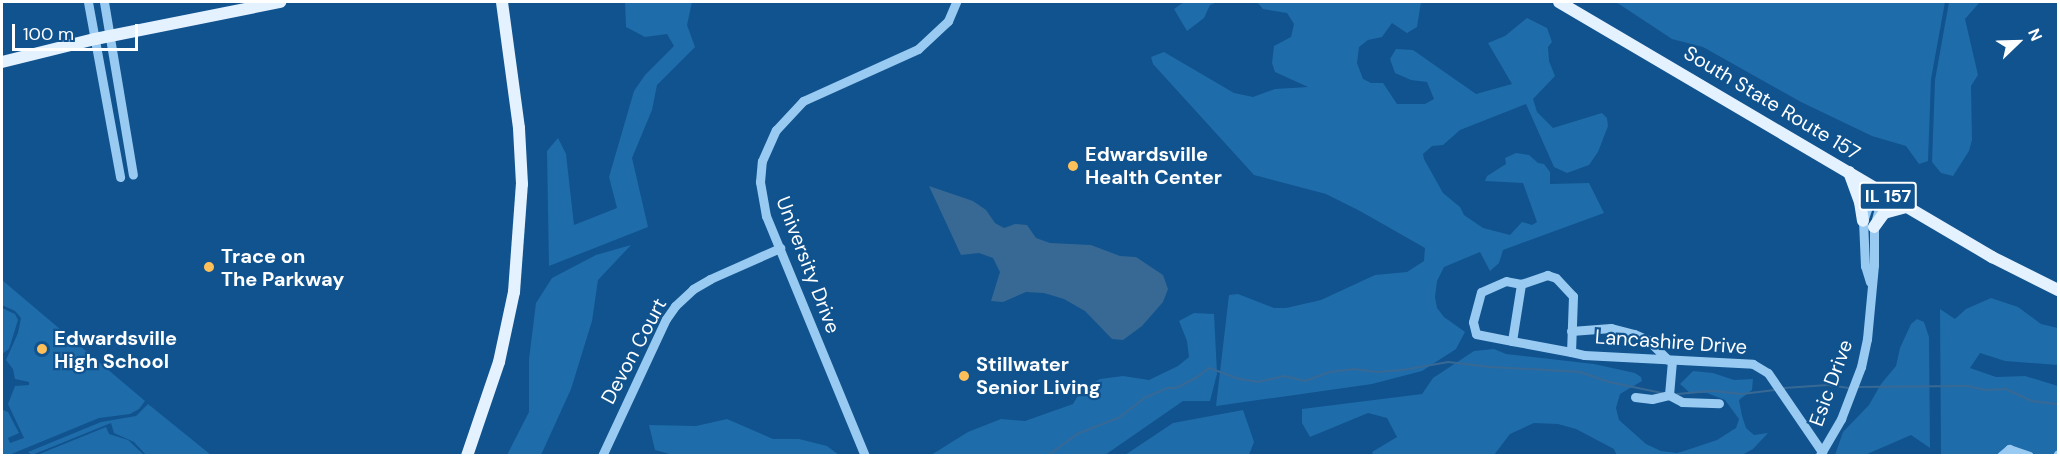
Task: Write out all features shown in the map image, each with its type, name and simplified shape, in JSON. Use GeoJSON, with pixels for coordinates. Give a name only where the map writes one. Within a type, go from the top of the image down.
{"type":"FeatureCollection","features":[{"type":"Feature","properties":{"kind":"main road"},"geometry":{"type":"LineString","coordinates":[[2,62],[111,35],[280,2]]}},
{"type":"Feature","properties":{"kind":"main road"},"geometry":{"type":"LineString","coordinates":[[467,456],[499,362],[513,292],[518,238],[522,184],[519,128],[502,2]]}},
{"type":"Feature","properties":{"kind":"main road","name":"South State Route 157"},"geometry":{"type":"LineString","coordinates":[[1559,2],[2013,270],[2058,290]]}},
{"type":"Feature","properties":{"kind":"main road"},"geometry":{"type":"LineString","coordinates":[[1849,172],[1868,224],[1884,213],[1906,207]]}},
{"type":"Feature","properties":{"kind":"street"},"geometry":{"type":"LineString","coordinates":[[88,2],[120,177]]}},
{"type":"Feature","properties":{"kind":"street"},"geometry":{"type":"LineString","coordinates":[[104,2],[133,175]]}},
{"type":"Feature","properties":{"kind":"street","name":"University Drive"},"geometry":{"type":"LineString","coordinates":[[865,456],[763,208],[760,182],[762,161],[776,130],[803,101],[918,48],[948,21],[956,2]]}},
{"type":"Feature","properties":{"kind":"street","name":"Esic Drive"},"geometry":{"type":"LineString","coordinates":[[1821,454],[1840,419],[1861,367],[1867,339],[1871,284],[1868,224],[1883,193]]}},
{"type":"Feature","properties":{"kind":"street","name":"Devon Court"},"geometry":{"type":"LineString","coordinates":[[602,456],[675,306],[693,289],[710,279],[780,248]]}},
{"type":"Feature","properties":{"kind":"street"},"geometry":{"type":"LineString","coordinates":[[1512,341],[1521,284],[1547,275],[1556,278],[1573,296],[1571,352]]}},
{"type":"Feature","properties":{"kind":"street","name":"Lancashire Drive"},"geometry":{"type":"LineString","coordinates":[[1521,284],[1506,281],[1481,292],[1473,322],[1476,334],[1571,352],[1745,363],[1761,368],[1768,373],[1821,454]]}},
{"type":"Feature","properties":{"kind":"street"},"geometry":{"type":"LineString","coordinates":[[1571,332],[1611,328],[1648,340],[1670,360],[1669,395]]}},
{"type":"Feature","properties":{"kind":"street"},"geometry":{"type":"LineString","coordinates":[[1635,397],[1652,399],[1669,395],[1683,402],[1719,403]]}},
{"type":"Feature","properties":{"kind":"street"},"geometry":{"type":"LineString","coordinates":[[2001,456],[2009,450],[2029,456]]}},
{"type":"Feature","properties":{"kind":"shaded area"},"geometry":{"type":"Polygon","coordinates":[[[625,2],[692,2],[687,25],[695,47],[657,85],[652,110],[632,158],[648,227],[549,266],[547,151],[558,138],[566,154],[574,225],[617,208],[609,177],[634,91],[645,75],[674,46],[667,34],[645,37],[626,27],[625,2]]]}},
{"type":"Feature","properties":{"kind":"shaded area"},"geometry":{"type":"Polygon","coordinates":[[[1184,2],[1217,2],[1210,5],[1204,18],[1187,31],[1174,9],[1184,2]]]}},
{"type":"Feature","properties":{"kind":"shaded area"},"geometry":{"type":"Polygon","coordinates":[[[1257,2],[1421,2],[1417,27],[1407,33],[1392,23],[1382,37],[1368,40],[1359,47],[1357,63],[1363,79],[1371,83],[1383,83],[1397,104],[1425,104],[1434,99],[1427,82],[1411,80],[1395,73],[1390,59],[1396,49],[1413,50],[1476,94],[1512,84],[1488,43],[1505,36],[1527,18],[1547,28],[1552,42],[1548,47],[1549,61],[1555,76],[1533,99],[1537,112],[1553,128],[1602,113],[1607,118],[1608,126],[1598,152],[1589,165],[1567,173],[1554,167],[1526,104],[1460,130],[1443,145],[1432,146],[1423,154],[1424,159],[1443,193],[1460,207],[1464,215],[1483,228],[1510,235],[1522,222],[1532,225],[1537,222],[1523,183],[1485,181],[1487,176],[1506,164],[1505,158],[1516,153],[1529,155],[1538,163],[1544,164],[1550,172],[1550,184],[1589,183],[1604,213],[1503,250],[1499,263],[1490,271],[1480,252],[1444,267],[1437,281],[1435,297],[1437,308],[1444,317],[1465,332],[1456,349],[1422,371],[1372,384],[1216,406],[1229,295],[1238,294],[1274,308],[1286,308],[1321,300],[1375,275],[1407,272],[1424,261],[1425,248],[1360,211],[1326,194],[1254,175],[1153,64],[1151,57],[1164,52],[1234,93],[1253,97],[1275,89],[1308,87],[1275,72],[1272,63],[1274,46],[1291,37],[1294,24],[1287,13],[1263,9],[1257,2]]]}},
{"type":"Feature","properties":{"kind":"shaded area"},"geometry":{"type":"Polygon","coordinates":[[[1616,2],[1945,2],[1931,79],[1928,161],[1919,164],[1906,146],[1872,136],[1801,102],[1703,47],[1672,39],[1616,2]]]}},
{"type":"Feature","properties":{"kind":"shaded area"},"geometry":{"type":"Polygon","coordinates":[[[1949,2],[1980,2],[1965,19],[1978,75],[1971,86],[1972,140],[1969,151],[1953,176],[1941,173],[1932,162],[1935,80],[1949,2]]]}},
{"type":"Feature","properties":{"kind":"shaded area"},"geometry":{"type":"Polygon","coordinates":[[[929,186],[973,201],[986,210],[995,223],[1004,228],[1015,224],[1027,225],[1036,238],[1050,243],[1091,245],[1120,256],[1136,257],[1163,275],[1168,289],[1163,302],[1142,326],[1123,340],[1112,339],[1085,311],[1064,299],[1044,293],[1026,292],[1003,302],[991,301],[1000,272],[993,258],[979,253],[961,255],[929,186]]]}},
{"type":"Feature","properties":{"kind":"shaded area"},"geometry":{"type":"Polygon","coordinates":[[[631,245],[598,280],[592,321],[571,389],[541,455],[507,455],[529,412],[529,359],[536,303],[552,278],[596,255],[631,245]]]}},
{"type":"Feature","properties":{"kind":"shaded area","name":"Edwardsville High School"},"geometry":{"type":"Polygon","coordinates":[[[2,280],[145,401],[139,409],[130,414],[99,418],[9,455],[2,455],[2,412],[3,410],[8,412],[19,433],[8,438],[10,443],[24,438],[8,404],[15,386],[29,385],[29,382],[15,379],[13,369],[6,360],[18,333],[21,318],[15,311],[2,305],[2,280]]]}},
{"type":"Feature","properties":{"kind":"shaded area"},"geometry":{"type":"Polygon","coordinates":[[[1991,298],[2018,307],[2041,324],[2058,328],[2058,365],[2005,361],[1980,353],[1970,368],[1996,377],[2025,376],[2058,386],[2058,455],[1941,455],[1940,309],[1955,319],[1966,309],[1991,298]]]}},
{"type":"Feature","properties":{"kind":"shaded area"},"geometry":{"type":"Polygon","coordinates":[[[2,308],[15,314],[18,320],[9,349],[2,354],[2,308]]]}},
{"type":"Feature","properties":{"kind":"shaded area"},"geometry":{"type":"Polygon","coordinates":[[[1194,313],[1214,314],[1217,374],[1210,401],[1183,401],[1105,455],[931,455],[968,432],[1001,419],[1025,421],[1073,404],[1082,389],[1100,379],[1123,376],[1149,380],[1178,366],[1189,357],[1187,341],[1179,321],[1194,313]]]}},
{"type":"Feature","properties":{"kind":"shaded area"},"geometry":{"type":"Polygon","coordinates":[[[1917,319],[1924,322],[1929,337],[1930,448],[1911,435],[1865,455],[1835,455],[1843,432],[1869,405],[1881,384],[1896,366],[1900,348],[1911,324],[1917,319]]]}},
{"type":"Feature","properties":{"kind":"shaded area"},"geometry":{"type":"Polygon","coordinates":[[[1494,349],[1506,354],[1594,364],[1635,373],[1641,377],[1642,381],[1620,394],[1616,408],[1619,420],[1646,444],[1661,451],[1677,453],[1687,450],[1717,440],[1736,428],[1739,419],[1725,400],[1707,393],[1690,393],[1680,384],[1693,371],[1713,373],[1734,380],[1753,379],[1752,390],[1739,400],[1742,416],[1746,428],[1754,435],[1768,433],[1753,449],[1742,455],[1617,456],[1614,449],[1576,429],[1558,424],[1534,423],[1510,434],[1494,455],[1374,456],[1372,452],[1397,437],[1387,418],[1368,413],[1310,437],[1302,423],[1302,409],[1422,394],[1433,378],[1474,351],[1494,349]]]}},
{"type":"Feature","properties":{"kind":"shaded area"},"geometry":{"type":"Polygon","coordinates":[[[148,404],[211,455],[146,455],[134,442],[114,433],[111,423],[32,455],[28,452],[101,422],[136,416],[148,404]]]}},
{"type":"Feature","properties":{"kind":"shaded area"},"geometry":{"type":"Polygon","coordinates":[[[1243,410],[1254,442],[1249,455],[1125,455],[1173,423],[1243,410]]]}},
{"type":"Feature","properties":{"kind":"shaded area"},"geometry":{"type":"Polygon","coordinates":[[[727,419],[773,439],[799,439],[827,446],[839,455],[673,455],[655,450],[649,425],[696,426],[727,419]]]}},
{"type":"Feature","properties":{"kind":"shaded area"},"geometry":{"type":"Polygon","coordinates":[[[106,427],[109,434],[128,440],[144,455],[37,455],[106,427]]]}},
{"type":"Feature","properties":{"kind":"waterway"},"geometry":{"type":"LineString","coordinates":[[1047,456],[1077,434],[1120,417],[1144,398],[1168,388],[1176,388],[1196,378],[1209,368],[1240,379],[1258,382],[1284,376],[1305,381],[1330,372],[1353,369],[1376,372],[1403,370],[1448,362],[1580,372],[1609,382],[1662,393]]}},
{"type":"Feature","properties":{"kind":"waterway"},"geometry":{"type":"LineString","coordinates":[[1784,388],[1828,385],[1849,388]]}},
{"type":"Feature","properties":{"kind":"waterway"},"geometry":{"type":"LineString","coordinates":[[1855,387],[1967,386],[1986,390],[2006,389],[2032,401],[2058,404]]}},
{"type":"Feature","properties":{"kind":"waterway"},"geometry":{"type":"LineString","coordinates":[[1677,394],[1714,391],[1742,394],[1775,390]]}},
{"type":"Feature","properties":{"kind":"place","name":"Edwardsville Health Center"},"geometry":{"type":"Point","coordinates":[1073,166]}},
{"type":"Feature","properties":{"kind":"place","name":"Trace on The Parkway"},"geometry":{"type":"Point","coordinates":[209,267]}},
{"type":"Feature","properties":{"kind":"place","name":"Edwardsville High School"},"geometry":{"type":"Point","coordinates":[42,349]}},
{"type":"Feature","properties":{"kind":"place","name":"Stillwater Senior Living"},"geometry":{"type":"Point","coordinates":[964,376]}}]}
